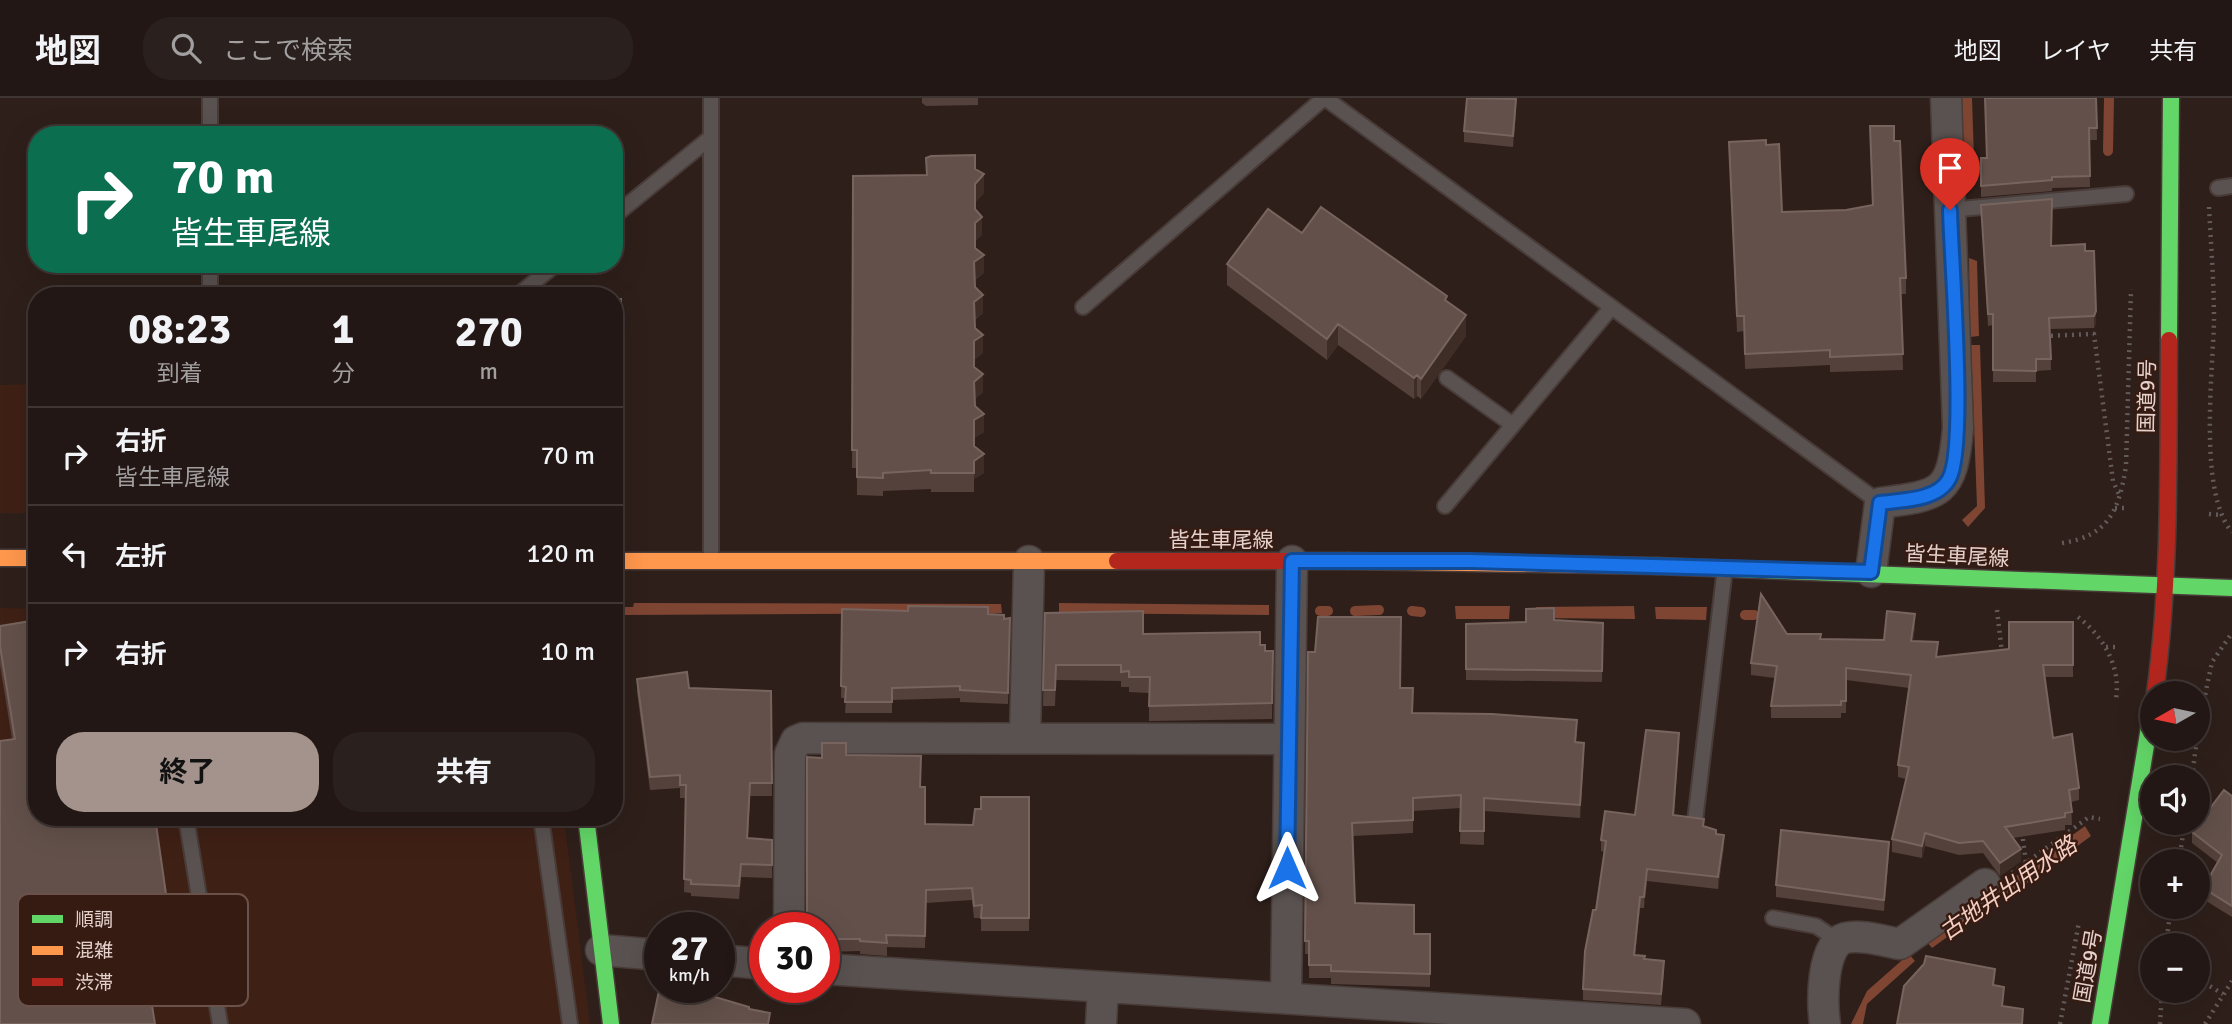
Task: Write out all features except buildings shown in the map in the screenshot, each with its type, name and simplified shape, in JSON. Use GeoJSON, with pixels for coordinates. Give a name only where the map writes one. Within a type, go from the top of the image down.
{"type":"FeatureCollection","features":[{"type":"Feature","properties":{"kind":"main road","name":"国道9号"},"geometry":{"type":"LineString","coordinates":[[2157,681],[2161,650],[2163,586],[2171,98]]}},
{"type":"Feature","properties":{"kind":"main road"},"geometry":{"type":"LineString","coordinates":[[0,558],[28,558]]}},
{"type":"Feature","properties":{"kind":"main road","name":"皆生車尾線"},"geometry":{"type":"LineString","coordinates":[[623,561],[1470,561],[1871,572],[2232,588]]}},
{"type":"Feature","properties":{"kind":"main road","name":"国道9号"},"geometry":{"type":"LineString","coordinates":[[2099,1024],[2145,751]]}},
{"type":"Feature","properties":{"kind":"main road"},"geometry":{"type":"LineString","coordinates":[[587,826],[611,1024]]}},
{"type":"Feature","properties":{"kind":"street"},"geometry":{"type":"LineString","coordinates":[[1871,572],[1880,503],[1930,495],[1949,480],[1953,466],[1958,428],[1946,98]]}},
{"type":"Feature","properties":{"kind":"street"},"geometry":{"type":"LineString","coordinates":[[1025,738],[1029,561]]}},
{"type":"Feature","properties":{"kind":"street"},"geometry":{"type":"LineString","coordinates":[[1286,997],[1292,561]]}},
{"type":"Feature","properties":{"kind":"street"},"geometry":{"type":"LineString","coordinates":[[789,912],[789,766],[796,741],[822,737],[1288,739]]}},
{"type":"Feature","properties":{"kind":"street"},"geometry":{"type":"LineString","coordinates":[[1825,1024],[1822,1003],[1830,950],[1839,941],[1853,937],[1900,943],[1984,884]]}},
{"type":"Feature","properties":{"kind":"street"},"geometry":{"type":"LineString","coordinates":[[601,950],[644,954]]}},
{"type":"Feature","properties":{"kind":"street"},"geometry":{"type":"LineString","coordinates":[[840,970],[1685,1024]]}},
{"type":"Feature","properties":{"kind":"street"},"geometry":{"type":"LineString","coordinates":[[1101,1024],[1103,988]]}},
{"type":"Feature","properties":{"kind":"lane"},"geometry":{"type":"LineString","coordinates":[[210,98],[210,126]]}},
{"type":"Feature","properties":{"kind":"lane"},"geometry":{"type":"LineString","coordinates":[[710,561],[711,98]]}},
{"type":"Feature","properties":{"kind":"lane"},"geometry":{"type":"LineString","coordinates":[[1083,307],[1325,98],[1880,503]]}},
{"type":"Feature","properties":{"kind":"lane"},"geometry":{"type":"LineString","coordinates":[[623,209],[710,138]]}},
{"type":"Feature","properties":{"kind":"lane"},"geometry":{"type":"LineString","coordinates":[[1950,210],[2126,194]]}},
{"type":"Feature","properties":{"kind":"lane"},"geometry":{"type":"LineString","coordinates":[[528,287],[545,273]]}},
{"type":"Feature","properties":{"kind":"lane"},"geometry":{"type":"LineString","coordinates":[[1445,506],[1611,308]]}},
{"type":"Feature","properties":{"kind":"lane"},"geometry":{"type":"LineString","coordinates":[[1447,378],[1513,425]]}},
{"type":"Feature","properties":{"kind":"lane"},"geometry":{"type":"LineString","coordinates":[[1695,821],[1726,568]]}},
{"type":"Feature","properties":{"kind":"lane"},"geometry":{"type":"LineString","coordinates":[[188,826],[199,894]]}},
{"type":"Feature","properties":{"kind":"lane"},"geometry":{"type":"LineString","coordinates":[[542,826],[570,1024]]}},
{"type":"Feature","properties":{"kind":"lane"},"geometry":{"type":"LineString","coordinates":[[1773,918],[1816,926],[1839,941]]}},
{"type":"Feature","properties":{"kind":"lane"},"geometry":{"type":"LineString","coordinates":[[217,1006],[220,1024]]}},
{"type":"Feature","properties":{"kind":"path"},"geometry":{"type":"LineString","coordinates":[[2209,205],[2214,318],[2211,461],[2215,496],[2221,515],[2232,532]]}},
{"type":"Feature","properties":{"kind":"path"},"geometry":{"type":"LineString","coordinates":[[2058,544],[2083,540],[2101,529],[2120,497],[2126,466],[2132,280]]}},
{"type":"Feature","properties":{"kind":"path"},"geometry":{"type":"LineString","coordinates":[[2034,336],[2094,334],[2113,481],[2120,497]]}},
{"type":"Feature","properties":{"kind":"path"},"geometry":{"type":"LineString","coordinates":[[2115,508],[2127,508]]}},
{"type":"Feature","properties":{"kind":"path"},"geometry":{"type":"LineString","coordinates":[[2208,514],[2221,515]]}},
{"type":"Feature","properties":{"kind":"path"},"geometry":{"type":"LineString","coordinates":[[2090,548],[2091,535]]}},
{"type":"Feature","properties":{"kind":"path"},"geometry":{"type":"LineString","coordinates":[[1983,608],[2010,609]]}},
{"type":"Feature","properties":{"kind":"path"},"geometry":{"type":"LineString","coordinates":[[1997,609],[2003,662]]}},
{"type":"Feature","properties":{"kind":"path"},"geometry":{"type":"LineString","coordinates":[[2077,616],[2093,628],[2112,658],[2116,706]]}},
{"type":"Feature","properties":{"kind":"path"},"geometry":{"type":"LineString","coordinates":[[2209,681],[2216,653],[2232,633],[2232,625]]}},
{"type":"Feature","properties":{"kind":"path"},"geometry":{"type":"LineString","coordinates":[[2106,647],[2117,647]]}},
{"type":"Feature","properties":{"kind":"path"},"geometry":{"type":"LineString","coordinates":[[2206,653],[2216,653]]}},
{"type":"Feature","properties":{"kind":"path"},"geometry":{"type":"LineString","coordinates":[[2100,832],[2103,806]]}},
{"type":"Feature","properties":{"kind":"path"},"geometry":{"type":"LineString","coordinates":[[1984,884],[2001,881],[2089,817],[2101,819]]}},
{"type":"Feature","properties":{"kind":"path"},"geometry":{"type":"LineString","coordinates":[[2021,823],[2026,863]]}},
{"type":"Feature","properties":{"kind":"path"},"geometry":{"type":"LineString","coordinates":[[2060,1024],[2079,918]]}},
{"type":"Feature","properties":{"kind":"path"},"geometry":{"type":"LineString","coordinates":[[2204,1024],[2232,981]]}},
{"type":"Feature","properties":{"kind":"path"},"geometry":{"type":"LineString","coordinates":[[2210,986],[2223,994]]}},
{"type":"Feature","properties":{"kind":"path"},"geometry":{"type":"LineString","coordinates":[[2160,1024],[2161,1003]]}},
{"type":"Feature","properties":{"kind":"shaded area"},"geometry":{"type":"Polygon","coordinates":[[[28,384],[28,513],[0,513],[0,385],[28,384]]]}},
{"type":"Feature","properties":{"kind":"shaded area"},"geometry":{"type":"Polygon","coordinates":[[[0,608],[28,609],[28,826],[565,826],[590,1024],[0,1024],[0,608]]]}},
{"type":"Feature","properties":{"kind":"water"},"geometry":{"type":"Polygon","coordinates":[[[1969,258],[1977,261],[1979,336],[1970,337],[1969,258]]]}},
{"type":"Feature","properties":{"kind":"water"},"geometry":{"type":"Polygon","coordinates":[[[1971,345],[1980,345],[1985,508],[1968,527],[1962,520],[1977,506],[1971,345]]]}},
{"type":"Feature","properties":{"kind":"water"},"geometry":{"type":"Polygon","coordinates":[[[634,603],[1001,604],[1002,613],[623,615],[623,607],[633,607],[634,603]]]}},
{"type":"Feature","properties":{"kind":"water"},"geometry":{"type":"Polygon","coordinates":[[[1059,603],[1269,605],[1269,615],[1059,613],[1059,603]]]}},
{"type":"Feature","properties":{"kind":"water"},"geometry":{"type":"Polygon","coordinates":[[[1455,606],[1510,606],[1509,619],[1456,619],[1455,606]]]}},
{"type":"Feature","properties":{"kind":"water"},"geometry":{"type":"Polygon","coordinates":[[[1634,606],[1635,619],[1537,618],[1536,607],[1634,606]]]}},
{"type":"Feature","properties":{"kind":"water"},"geometry":{"type":"Polygon","coordinates":[[[1655,607],[1707,607],[1706,620],[1656,619],[1655,607]]]}},
{"type":"Feature","properties":{"kind":"water","name":"古地井出用水路"},"geometry":{"type":"Polygon","coordinates":[[[2085,826],[2091,836],[2015,892],[2012,890],[1932,948],[1926,941],[2085,826]]]}},
{"type":"Feature","properties":{"kind":"water"},"geometry":{"type":"Polygon","coordinates":[[[1909,954],[1915,961],[1867,1004],[1863,1024],[1851,1024],[1867,991],[1909,954]]]}},
{"type":"Feature","properties":{"kind":"waterway"},"geometry":{"type":"LineString","coordinates":[[1967,98],[1969,158]]}},
{"type":"Feature","properties":{"kind":"waterway"},"geometry":{"type":"LineString","coordinates":[[2108,151],[2109,98]]}},
{"type":"Feature","properties":{"kind":"waterway"},"geometry":{"type":"LineString","coordinates":[[1355,611],[1379,610]]}},
{"type":"Feature","properties":{"kind":"waterway"},"geometry":{"type":"LineString","coordinates":[[1320,611],[1328,611]]}},
{"type":"Feature","properties":{"kind":"waterway"},"geometry":{"type":"LineString","coordinates":[[1412,611],[1421,612]]}},
{"type":"Feature","properties":{"kind":"waterway"},"geometry":{"type":"LineString","coordinates":[[1745,615],[1754,615]]}},
{"type":"Feature","properties":{"kind":"traffic: fast"},"geometry":{"type":"LineString","coordinates":[[2169,340],[2171,98]]}},
{"type":"Feature","properties":{"kind":"traffic: fast"},"geometry":{"type":"LineString","coordinates":[[1657,566],[2232,588]]}},
{"type":"Feature","properties":{"kind":"traffic: fast"},"geometry":{"type":"LineString","coordinates":[[2100,1024],[2145,751]]}},
{"type":"Feature","properties":{"kind":"traffic: fast"},"geometry":{"type":"LineString","coordinates":[[587,826],[611,1024]]}},
{"type":"Feature","properties":{"kind":"traffic: slow"},"geometry":{"type":"LineString","coordinates":[[0,558],[28,558]]}},
{"type":"Feature","properties":{"kind":"traffic: slow"},"geometry":{"type":"LineString","coordinates":[[623,561],[1117,561]]}},
{"type":"Feature","properties":{"kind":"traffic: slow"},"geometry":{"type":"LineString","coordinates":[[1348,561],[1657,566]]}},
{"type":"Feature","properties":{"kind":"traffic: jam"},"geometry":{"type":"LineString","coordinates":[[2156,681],[2166,561],[2169,340]]}},
{"type":"Feature","properties":{"kind":"traffic: jam"},"geometry":{"type":"LineString","coordinates":[[1117,561],[1348,561]]}},
{"type":"Feature","properties":{"kind":"route"},"geometry":{"type":"LineString","coordinates":[[1287,868],[1292,561],[1470,561],[1871,572],[1880,503],[1930,495],[1949,480],[1953,466],[1958,428],[1950,210]]}}]}
